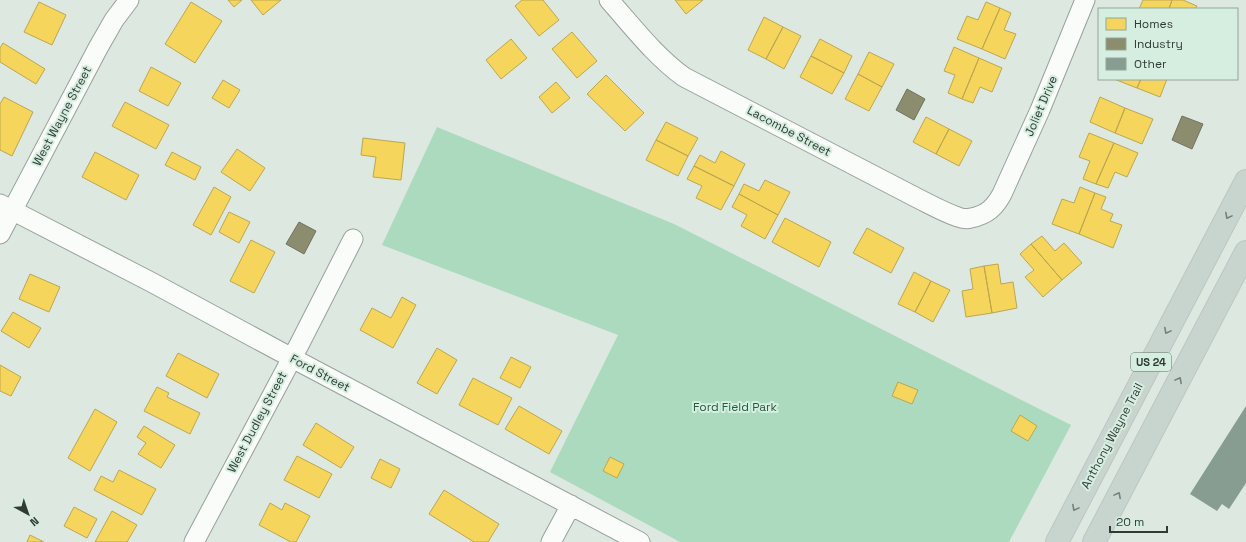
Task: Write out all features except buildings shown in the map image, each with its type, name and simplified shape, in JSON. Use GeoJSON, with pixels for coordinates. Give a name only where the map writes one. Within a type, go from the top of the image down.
{"type":"FeatureCollection","features":[{"type":"Feature","properties":{"kind":"highway","name":"Anthony Wayne Trail"},"geometry":{"type":"LineString","coordinates":[[1057,542],[1246,181]]}},
{"type":"Feature","properties":{"kind":"highway","name":"US 24"},"geometry":{"type":"LineString","coordinates":[[1094,542],[1246,252]]}},
{"type":"Feature","properties":{"kind":"street","name":"West Wayne Street"},"geometry":{"type":"LineString","coordinates":[[0,234],[6,207],[114,20],[129,0]]}},
{"type":"Feature","properties":{"kind":"street","name":"Lacombe Street"},"geometry":{"type":"LineString","coordinates":[[609,0],[644,40],[673,68],[684,76],[921,200],[959,218],[966,219],[979,216],[992,209]]}},
{"type":"Feature","properties":{"kind":"street","name":"Joliet Drive"},"geometry":{"type":"LineString","coordinates":[[992,209],[1002,194],[1040,110],[1085,0]]}},
{"type":"Feature","properties":{"kind":"street","name":"Ford Street"},"geometry":{"type":"LineString","coordinates":[[6,207],[640,542]]}},
{"type":"Feature","properties":{"kind":"street","name":"West Dudley Street"},"geometry":{"type":"LineString","coordinates":[[194,542],[292,358],[353,239]]}},
{"type":"Feature","properties":{"kind":"street"},"geometry":{"type":"LineString","coordinates":[[551,542],[571,505]]}},
{"type":"Feature","properties":{"kind":"green space","name":"Ford Field Park"},"geometry":{"type":"Polygon","coordinates":[[[437,127],[674,224],[1071,425],[1009,542],[680,542],[550,472],[618,335],[382,245],[437,127]]]}}]}
